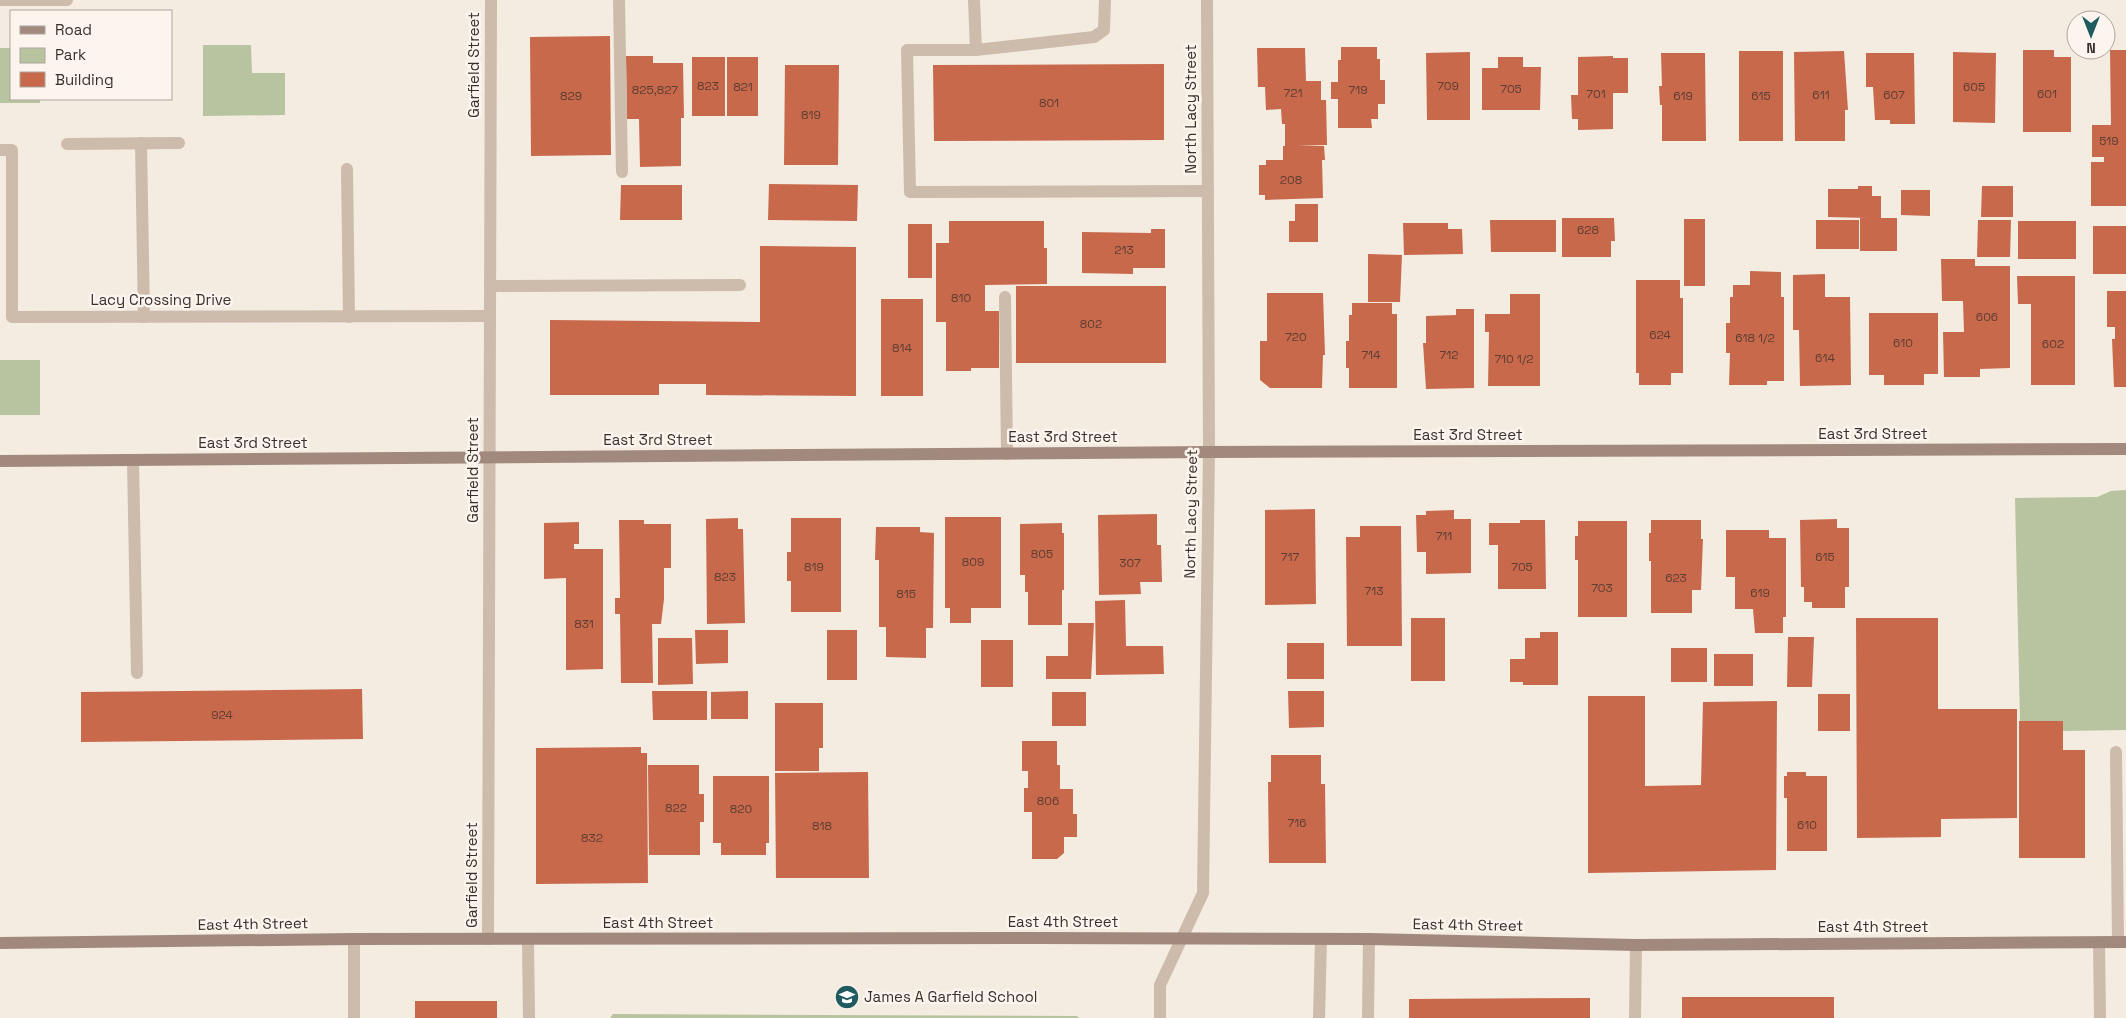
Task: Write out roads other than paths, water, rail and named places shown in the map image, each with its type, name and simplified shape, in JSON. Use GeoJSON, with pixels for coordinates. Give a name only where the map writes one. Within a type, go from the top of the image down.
{"type":"FeatureCollection","features":[{"type":"Feature","properties":{"kind":"main road","name":"East 3rd Street"},"geometry":{"type":"LineString","coordinates":[[0,461],[1208,452],[2126,449]]}},
{"type":"Feature","properties":{"kind":"main road","name":"East 4th Street"},"geometry":{"type":"LineString","coordinates":[[0,944],[354,939],[1184,938],[1369,939],[1636,945],[2122,942]]}},
{"type":"Feature","properties":{"kind":"street"},"geometry":{"type":"LineString","coordinates":[[0,0],[66,0]]}},
{"type":"Feature","properties":{"kind":"street","name":"Garfield Street"},"geometry":{"type":"LineString","coordinates":[[488,939],[491,0]]}},
{"type":"Feature","properties":{"kind":"street"},"geometry":{"type":"LineString","coordinates":[[618,0],[622,172]]}},
{"type":"Feature","properties":{"kind":"street"},"geometry":{"type":"LineString","coordinates":[[974,0],[976,50]]}},
{"type":"Feature","properties":{"kind":"street"},"geometry":{"type":"LineString","coordinates":[[1106,0],[1104,30],[1094,37],[976,50],[908,50],[910,192],[1208,191]]}},
{"type":"Feature","properties":{"kind":"street","name":"North Lacy Street"},"geometry":{"type":"LineString","coordinates":[[1160,1018],[1160,985],[1184,938],[1203,893],[1208,452],[1207,0]]}},
{"type":"Feature","properties":{"kind":"street"},"geometry":{"type":"LineString","coordinates":[[141,143],[144,317]]}},
{"type":"Feature","properties":{"kind":"street"},"geometry":{"type":"LineString","coordinates":[[67,144],[179,143]]}},
{"type":"Feature","properties":{"kind":"street","name":"Lacy Crossing Drive"},"geometry":{"type":"LineString","coordinates":[[0,150],[12,150],[12,317],[490,316]]}},
{"type":"Feature","properties":{"kind":"street"},"geometry":{"type":"LineString","coordinates":[[347,168],[349,317]]}},
{"type":"Feature","properties":{"kind":"street"},"geometry":{"type":"LineString","coordinates":[[490,286],[740,285]]}},
{"type":"Feature","properties":{"kind":"street"},"geometry":{"type":"LineString","coordinates":[[1005,297],[1007,454]]}},
{"type":"Feature","properties":{"kind":"street"},"geometry":{"type":"LineString","coordinates":[[133,460],[137,672]]}},
{"type":"Feature","properties":{"kind":"street"},"geometry":{"type":"LineString","coordinates":[[2116,752],[2122,942]]}},
{"type":"Feature","properties":{"kind":"street"},"geometry":{"type":"LineString","coordinates":[[354,939],[354,1018]]}},
{"type":"Feature","properties":{"kind":"street"},"geometry":{"type":"LineString","coordinates":[[1319,1018],[1321,939]]}},
{"type":"Feature","properties":{"kind":"street"},"geometry":{"type":"LineString","coordinates":[[1368,1018],[1369,939]]}},
{"type":"Feature","properties":{"kind":"street"},"geometry":{"type":"LineString","coordinates":[[528,940],[529,1018]]}},
{"type":"Feature","properties":{"kind":"street"},"geometry":{"type":"LineString","coordinates":[[2099,942],[2100,1018]]}},
{"type":"Feature","properties":{"kind":"street"},"geometry":{"type":"LineString","coordinates":[[1636,945],[1636,1018]]}},
{"type":"Feature","properties":{"kind":"place","name":"James A Garfield School"},"geometry":{"type":"Point","coordinates":[847,997]}}]}
